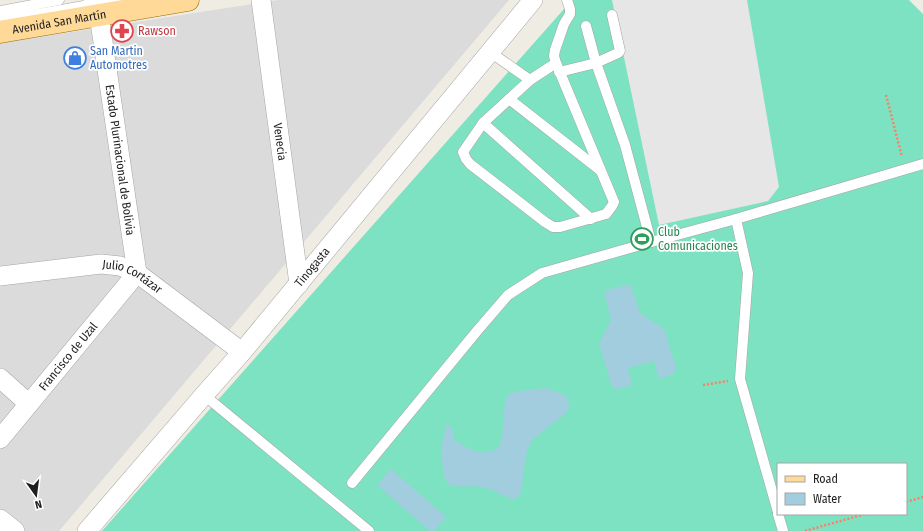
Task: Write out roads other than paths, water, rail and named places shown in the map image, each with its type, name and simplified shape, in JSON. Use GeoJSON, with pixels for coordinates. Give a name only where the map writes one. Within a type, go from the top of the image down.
{"type":"FeatureCollection","features":[{"type":"Feature","properties":{"kind":"main road","name":"Avenida San Martín"},"geometry":{"type":"LineString","coordinates":[[0,32],[95,6],[188,0]]}},
{"type":"Feature","properties":{"kind":"street","name":"Venecia"},"geometry":{"type":"LineString","coordinates":[[261,0],[299,284]]}},
{"type":"Feature","properties":{"kind":"street","name":"Tinogasta"},"geometry":{"type":"LineString","coordinates":[[87,531],[204,394],[242,352],[533,0]]}},
{"type":"Feature","properties":{"kind":"street","name":"Estado Plurinacional de Bolivia"},"geometry":{"type":"LineString","coordinates":[[95,6],[137,273]]}},
{"type":"Feature","properties":{"kind":"street","name":"Julio Cortázar"},"geometry":{"type":"LineString","coordinates":[[0,276],[101,264],[120,266],[137,273],[242,352]]}},
{"type":"Feature","properties":{"kind":"street","name":"Francisco de Uzal"},"geometry":{"type":"LineString","coordinates":[[0,439],[137,273]]}},
{"type":"Feature","properties":{"kind":"street"},"geometry":{"type":"LineString","coordinates":[[0,378],[29,404]]}},
{"type":"Feature","properties":{"kind":"street"},"geometry":{"type":"LineString","coordinates":[[0,519],[15,531]]}},
{"type":"Feature","properties":{"kind":"lane"},"geometry":{"type":"LineString","coordinates":[[0,11],[59,0]]}},
{"type":"Feature","properties":{"kind":"lane"},"geometry":{"type":"LineString","coordinates":[[0,20],[95,6],[116,0]]}},
{"type":"Feature","properties":{"kind":"lane"},"geometry":{"type":"LineString","coordinates":[[567,0],[570,14],[564,24],[554,56],[557,67],[614,202],[606,214],[560,227],[553,226],[545,222],[470,164],[463,152],[483,123],[530,80],[557,67],[596,63],[618,53],[620,50],[612,15]]}},
{"type":"Feature","properties":{"kind":"lane"},"geometry":{"type":"LineString","coordinates":[[586,26],[596,63],[625,145],[651,242]]}},
{"type":"Feature","properties":{"kind":"lane"},"geometry":{"type":"LineString","coordinates":[[490,52],[530,80]]}},
{"type":"Feature","properties":{"kind":"lane"},"geometry":{"type":"LineString","coordinates":[[509,99],[601,171]]}},
{"type":"Feature","properties":{"kind":"lane"},"geometry":{"type":"LineString","coordinates":[[483,123],[591,219]]}},
{"type":"Feature","properties":{"kind":"lane"},"geometry":{"type":"LineString","coordinates":[[352,482],[508,294],[542,273],[736,220],[923,164]]}},
{"type":"Feature","properties":{"kind":"lane"},"geometry":{"type":"LineString","coordinates":[[736,220],[748,273],[740,379],[777,509]]}},
{"type":"Feature","properties":{"kind":"lane"},"geometry":{"type":"LineString","coordinates":[[204,394],[369,531]]}},
{"type":"Feature","properties":{"kind":"lane"},"geometry":{"type":"LineString","coordinates":[[779,515],[783,531]]}},
{"type":"Feature","properties":{"kind":"water"},"geometry":{"type":"Polygon","coordinates":[[[630,284],[640,313],[664,329],[676,368],[673,374],[659,379],[654,361],[628,368],[632,385],[617,389],[612,387],[599,344],[611,320],[604,291],[630,284]]]}},
{"type":"Feature","properties":{"kind":"water"},"geometry":{"type":"Polygon","coordinates":[[[545,388],[558,392],[567,397],[569,405],[567,412],[532,440],[526,454],[522,486],[520,494],[517,498],[512,499],[493,490],[481,487],[448,484],[444,476],[441,449],[447,422],[454,433],[452,438],[460,444],[474,451],[483,453],[496,450],[501,442],[504,410],[508,395],[513,392],[545,388]]]}},
{"type":"Feature","properties":{"kind":"water"},"geometry":{"type":"Polygon","coordinates":[[[391,469],[446,517],[434,531],[430,531],[377,485],[391,469]]]}},
{"type":"Feature","properties":{"kind":"place","name":"Rawson"},"geometry":{"type":"Point","coordinates":[122,31]}},
{"type":"Feature","properties":{"kind":"place","name":"San Martin Automotres"},"geometry":{"type":"Point","coordinates":[75,58]}},
{"type":"Feature","properties":{"kind":"place","name":"Club Comunicaciones"},"geometry":{"type":"Point","coordinates":[642,239]}}]}
